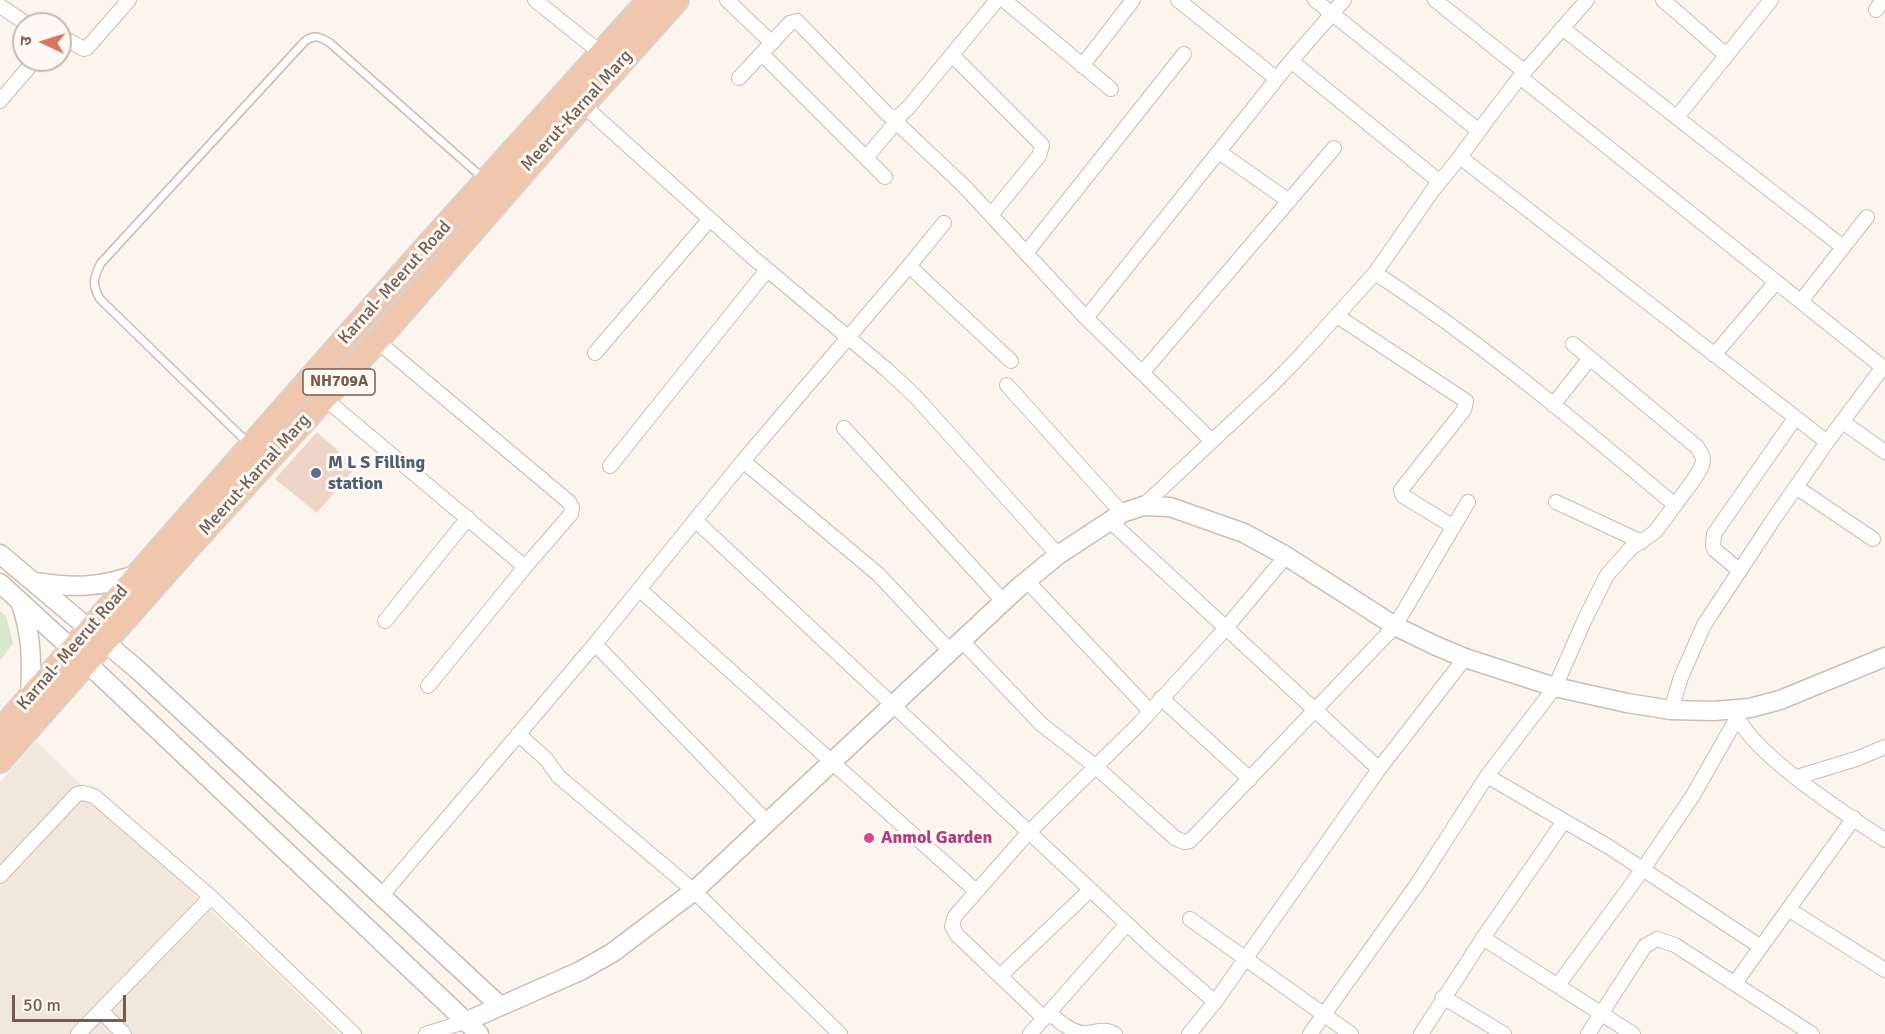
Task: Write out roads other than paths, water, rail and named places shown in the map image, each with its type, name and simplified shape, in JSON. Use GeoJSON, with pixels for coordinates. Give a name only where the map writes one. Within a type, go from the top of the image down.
{"type":"FeatureCollection","features":[{"type":"Feature","properties":{"kind":"highway","name":"Karnal- Meerut Road"},"geometry":{"type":"LineString","coordinates":[[97,636],[138,574],[259,453],[486,181],[649,0]]}},
{"type":"Feature","properties":{"kind":"highway","name":"Meerut-Karnal Marg"},"geometry":{"type":"LineString","coordinates":[[0,761],[79,656],[259,453],[324,398],[377,341],[582,105],[677,0]]}},
{"type":"Feature","properties":{"kind":"highway","name":"Karnal- Meerut Road"},"geometry":{"type":"LineString","coordinates":[[0,731],[30,697],[79,656]]}},
{"type":"Feature","properties":{"kind":"street"},"geometry":{"type":"LineString","coordinates":[[72,42],[84,49],[87,48],[129,0]]}},
{"type":"Feature","properties":{"kind":"street"},"geometry":{"type":"LineString","coordinates":[[535,0],[602,52]]}},
{"type":"Feature","properties":{"kind":"street"},"geometry":{"type":"LineString","coordinates":[[727,0],[772,43]]}},
{"type":"Feature","properties":{"kind":"street"},"geometry":{"type":"LineString","coordinates":[[866,158],[997,0]]}},
{"type":"Feature","properties":{"kind":"street"},"geometry":{"type":"LineString","coordinates":[[1004,0],[1111,89]]}},
{"type":"Feature","properties":{"kind":"street"},"geometry":{"type":"LineString","coordinates":[[1082,66],[1133,0]]}},
{"type":"Feature","properties":{"kind":"street"},"geometry":{"type":"LineString","coordinates":[[1178,0],[1278,79]]}},
{"type":"Feature","properties":{"kind":"street"},"geometry":{"type":"LineString","coordinates":[[1315,0],[1479,131]]}},
{"type":"Feature","properties":{"kind":"street"},"geometry":{"type":"LineString","coordinates":[[1086,318],[1291,61],[1344,0]]}},
{"type":"Feature","properties":{"kind":"street"},"geometry":{"type":"LineString","coordinates":[[1435,0],[1522,75],[1884,368],[1827,442],[1704,625],[1681,677],[1671,710]]}},
{"type":"Feature","properties":{"kind":"street"},"geometry":{"type":"LineString","coordinates":[[1663,0],[1726,55]]}},
{"type":"Feature","properties":{"kind":"street"},"geometry":{"type":"LineString","coordinates":[[1677,117],[1771,0]]}},
{"type":"Feature","properties":{"kind":"street"},"geometry":{"type":"LineString","coordinates":[[426,1034],[473,1028],[499,1005],[580,971],[612,953],[694,891],[1027,581],[1059,555],[1116,517],[1143,506],[1274,383],[1375,273],[1440,182],[1522,75],[1563,28],[1581,2]]}},
{"type":"Feature","properties":{"kind":"street"},"geometry":{"type":"LineString","coordinates":[[739,78],[790,23],[797,21],[888,115],[898,119],[965,187],[1086,318],[1212,441]]}},
{"type":"Feature","properties":{"kind":"street"},"geometry":{"type":"LineString","coordinates":[[1563,28],[1843,247]]}},
{"type":"Feature","properties":{"kind":"street"},"geometry":{"type":"LineString","coordinates":[[762,54],[885,177]]}},
{"type":"Feature","properties":{"kind":"street"},"geometry":{"type":"LineString","coordinates":[[1026,253],[1184,54]]}},
{"type":"Feature","properties":{"kind":"street"},"geometry":{"type":"LineString","coordinates":[[952,55],[1042,145],[1039,156],[991,215]]}},
{"type":"Feature","properties":{"kind":"street"},"geometry":{"type":"LineString","coordinates":[[1291,61],[1440,182]]}},
{"type":"Feature","properties":{"kind":"street"},"geometry":{"type":"LineString","coordinates":[[0,101],[25,72]]}},
{"type":"Feature","properties":{"kind":"street"},"geometry":{"type":"LineString","coordinates":[[582,105],[767,270],[915,396],[1059,555]]}},
{"type":"Feature","properties":{"kind":"street"},"geometry":{"type":"LineString","coordinates":[[1142,373],[1334,148]]}},
{"type":"Feature","properties":{"kind":"street"},"geometry":{"type":"LineString","coordinates":[[1219,152],[1289,201]]}},
{"type":"Feature","properties":{"kind":"street"},"geometry":{"type":"LineString","coordinates":[[1460,157],[1827,442]]}},
{"type":"Feature","properties":{"kind":"street"},"geometry":{"type":"LineString","coordinates":[[1801,301],[1867,217]]}},
{"type":"Feature","properties":{"kind":"street"},"geometry":{"type":"LineString","coordinates":[[595,353],[710,219]]}},
{"type":"Feature","properties":{"kind":"street"},"geometry":{"type":"LineString","coordinates":[[381,895],[595,644],[743,461],[944,223]]}},
{"type":"Feature","properties":{"kind":"street"},"geometry":{"type":"LineString","coordinates":[[909,266],[1011,362]]}},
{"type":"Feature","properties":{"kind":"street"},"geometry":{"type":"LineString","coordinates":[[610,466],[767,270]]}},
{"type":"Feature","properties":{"kind":"street"},"geometry":{"type":"LineString","coordinates":[[1375,273],[1469,338],[1675,505]]}},
{"type":"Feature","properties":{"kind":"street"},"geometry":{"type":"LineString","coordinates":[[1714,355],[1776,282]]}},
{"type":"Feature","properties":{"kind":"street"},"geometry":{"type":"LineString","coordinates":[[1337,316],[1466,401],[1464,410],[1401,490],[1403,496],[1454,527]]}},
{"type":"Feature","properties":{"kind":"street"},"geometry":{"type":"LineString","coordinates":[[377,341],[569,502],[572,507],[572,514],[525,567],[428,686]]}},
{"type":"Feature","properties":{"kind":"street"},"geometry":{"type":"LineString","coordinates":[[1311,1034],[1418,883],[1487,776],[1555,687],[1607,575],[1630,549],[1655,532],[1700,470],[1703,462],[1696,447],[1573,344]]}},
{"type":"Feature","properties":{"kind":"street"},"geometry":{"type":"LineString","coordinates":[[1553,405],[1590,358]]}},
{"type":"Feature","properties":{"kind":"street"},"geometry":{"type":"LineString","coordinates":[[1007,385],[1116,517],[1225,629],[1379,769]]}},
{"type":"Feature","properties":{"kind":"street"},"geometry":{"type":"LineString","coordinates":[[324,398],[525,567]]}},
{"type":"Feature","properties":{"kind":"street"},"geometry":{"type":"LineString","coordinates":[[1740,571],[1715,550],[1714,534],[1795,418]]}},
{"type":"Feature","properties":{"kind":"street"},"geometry":{"type":"LineString","coordinates":[[1843,423],[1885,452]]}},
{"type":"Feature","properties":{"kind":"street"},"geometry":{"type":"LineString","coordinates":[[844,428],[1004,602]]}},
{"type":"Feature","properties":{"kind":"street"},"geometry":{"type":"LineString","coordinates":[[743,461],[879,575],[916,612],[1041,724],[1095,766],[1175,838],[1184,842],[1190,841],[1200,832],[1395,626],[1468,502]]}},
{"type":"Feature","properties":{"kind":"street"},"geometry":{"type":"LineString","coordinates":[[1796,487],[1873,539]]}},
{"type":"Feature","properties":{"kind":"street"},"geometry":{"type":"LineString","coordinates":[[1556,502],[1642,542]]}},
{"type":"Feature","properties":{"kind":"street"},"geometry":{"type":"LineString","coordinates":[[1143,506],[1170,507],[1244,533],[1286,556],[1395,626],[1465,658],[1555,687],[1671,710],[1736,714],[1780,700],[1885,657]]}},
{"type":"Feature","properties":{"kind":"street"},"geometry":{"type":"LineString","coordinates":[[385,621],[468,518]]}},
{"type":"Feature","properties":{"kind":"street"},"geometry":{"type":"LineString","coordinates":[[695,520],[1028,833],[1215,1002]]}},
{"type":"Feature","properties":{"kind":"street"},"geometry":{"type":"LineString","coordinates":[[0,554],[147,678],[499,1005]]}},
{"type":"Feature","properties":{"kind":"street"},"geometry":{"type":"LineString","coordinates":[[1114,1034],[1107,1031],[1087,1034],[1078,1032],[1047,1015],[1000,976],[953,931],[952,922],[976,891],[1028,833],[1150,711],[1225,629],[1286,556]]}},
{"type":"Feature","properties":{"kind":"street"},"geometry":{"type":"LineString","coordinates":[[34,582],[77,587],[105,584],[138,574]]}},
{"type":"Feature","properties":{"kind":"street"},"geometry":{"type":"LineString","coordinates":[[1027,581],[1150,711]]}},
{"type":"Feature","properties":{"kind":"street"},"geometry":{"type":"LineString","coordinates":[[0,583],[473,1028]]}},
{"type":"Feature","properties":{"kind":"street"},"geometry":{"type":"LineString","coordinates":[[639,589],[976,891]]}},
{"type":"Feature","properties":{"kind":"street"},"geometry":{"type":"LineString","coordinates":[[20,602],[29,627],[33,660],[30,697]]}},
{"type":"Feature","properties":{"kind":"street"},"geometry":{"type":"LineString","coordinates":[[595,644],[768,822]]}},
{"type":"Feature","properties":{"kind":"street"},"geometry":{"type":"LineString","coordinates":[[1189,1034],[1215,1002],[1379,769],[1465,658]]}},
{"type":"Feature","properties":{"kind":"street"},"geometry":{"type":"LineString","coordinates":[[1161,698],[1250,779]]}},
{"type":"Feature","properties":{"kind":"street"},"geometry":{"type":"LineString","coordinates":[[1736,714],[1750,737],[1797,777],[1885,840]]}},
{"type":"Feature","properties":{"kind":"street"},"geometry":{"type":"LineString","coordinates":[[1558,985],[1643,869],[1692,797],[1736,714]]}},
{"type":"Feature","properties":{"kind":"street"},"geometry":{"type":"LineString","coordinates":[[518,734],[546,759],[558,776],[694,891],[840,1034]]}},
{"type":"Feature","properties":{"kind":"street"},"geometry":{"type":"LineString","coordinates":[[1797,777],[1856,759],[1885,747]]}},
{"type":"Feature","properties":{"kind":"street"},"geometry":{"type":"LineString","coordinates":[[1487,776],[1609,847],[1761,947]]}},
{"type":"Feature","properties":{"kind":"street"},"geometry":{"type":"LineString","coordinates":[[0,876],[77,794],[83,793],[98,798],[211,897],[354,1034]]}},
{"type":"Feature","properties":{"kind":"street"},"geometry":{"type":"LineString","coordinates":[[1735,983],[1854,818]]}},
{"type":"Feature","properties":{"kind":"street"},"geometry":{"type":"LineString","coordinates":[[1421,1034],[1443,997],[1564,821]]}},
{"type":"Feature","properties":{"kind":"street"},"geometry":{"type":"LineString","coordinates":[[1000,976],[1090,890]]}},
{"type":"Feature","properties":{"kind":"street"},"geometry":{"type":"LineString","coordinates":[[78,1034],[211,897]]}},
{"type":"Feature","properties":{"kind":"street"},"geometry":{"type":"LineString","coordinates":[[1788,909],[1885,970]]}},
{"type":"Feature","properties":{"kind":"street"},"geometry":{"type":"LineString","coordinates":[[1190,919],[1351,1034]]}},
{"type":"Feature","properties":{"kind":"street"},"geometry":{"type":"LineString","coordinates":[[1030,1034],[1127,924]]}},
{"type":"Feature","properties":{"kind":"street"},"geometry":{"type":"LineString","coordinates":[[1483,938],[1602,1012],[1633,1034]]}},
{"type":"Feature","properties":{"kind":"street"},"geometry":{"type":"LineString","coordinates":[[1588,1034],[1645,946],[1653,940],[1667,941],[1735,983],[1806,1032]]}},
{"type":"Feature","properties":{"kind":"street"},"geometry":{"type":"LineString","coordinates":[[1443,997],[1504,1034]]}},
{"type":"Feature","properties":{"kind":"street"},"geometry":{"type":"LineString","coordinates":[[101,1011],[124,1034]]}},
{"type":"Feature","properties":{"kind":"lane"},"geometry":{"type":"LineString","coordinates":[[259,453],[100,300],[94,288],[94,277],[101,263],[312,36],[321,37],[330,43],[486,181]]}},
{"type":"Feature","properties":{"kind":"place","name":"M L S Filling station"},"geometry":{"type":"Point","coordinates":[316,473]}},
{"type":"Feature","properties":{"kind":"place","name":"Anmol Garden"},"geometry":{"type":"Point","coordinates":[869,838]}}]}
